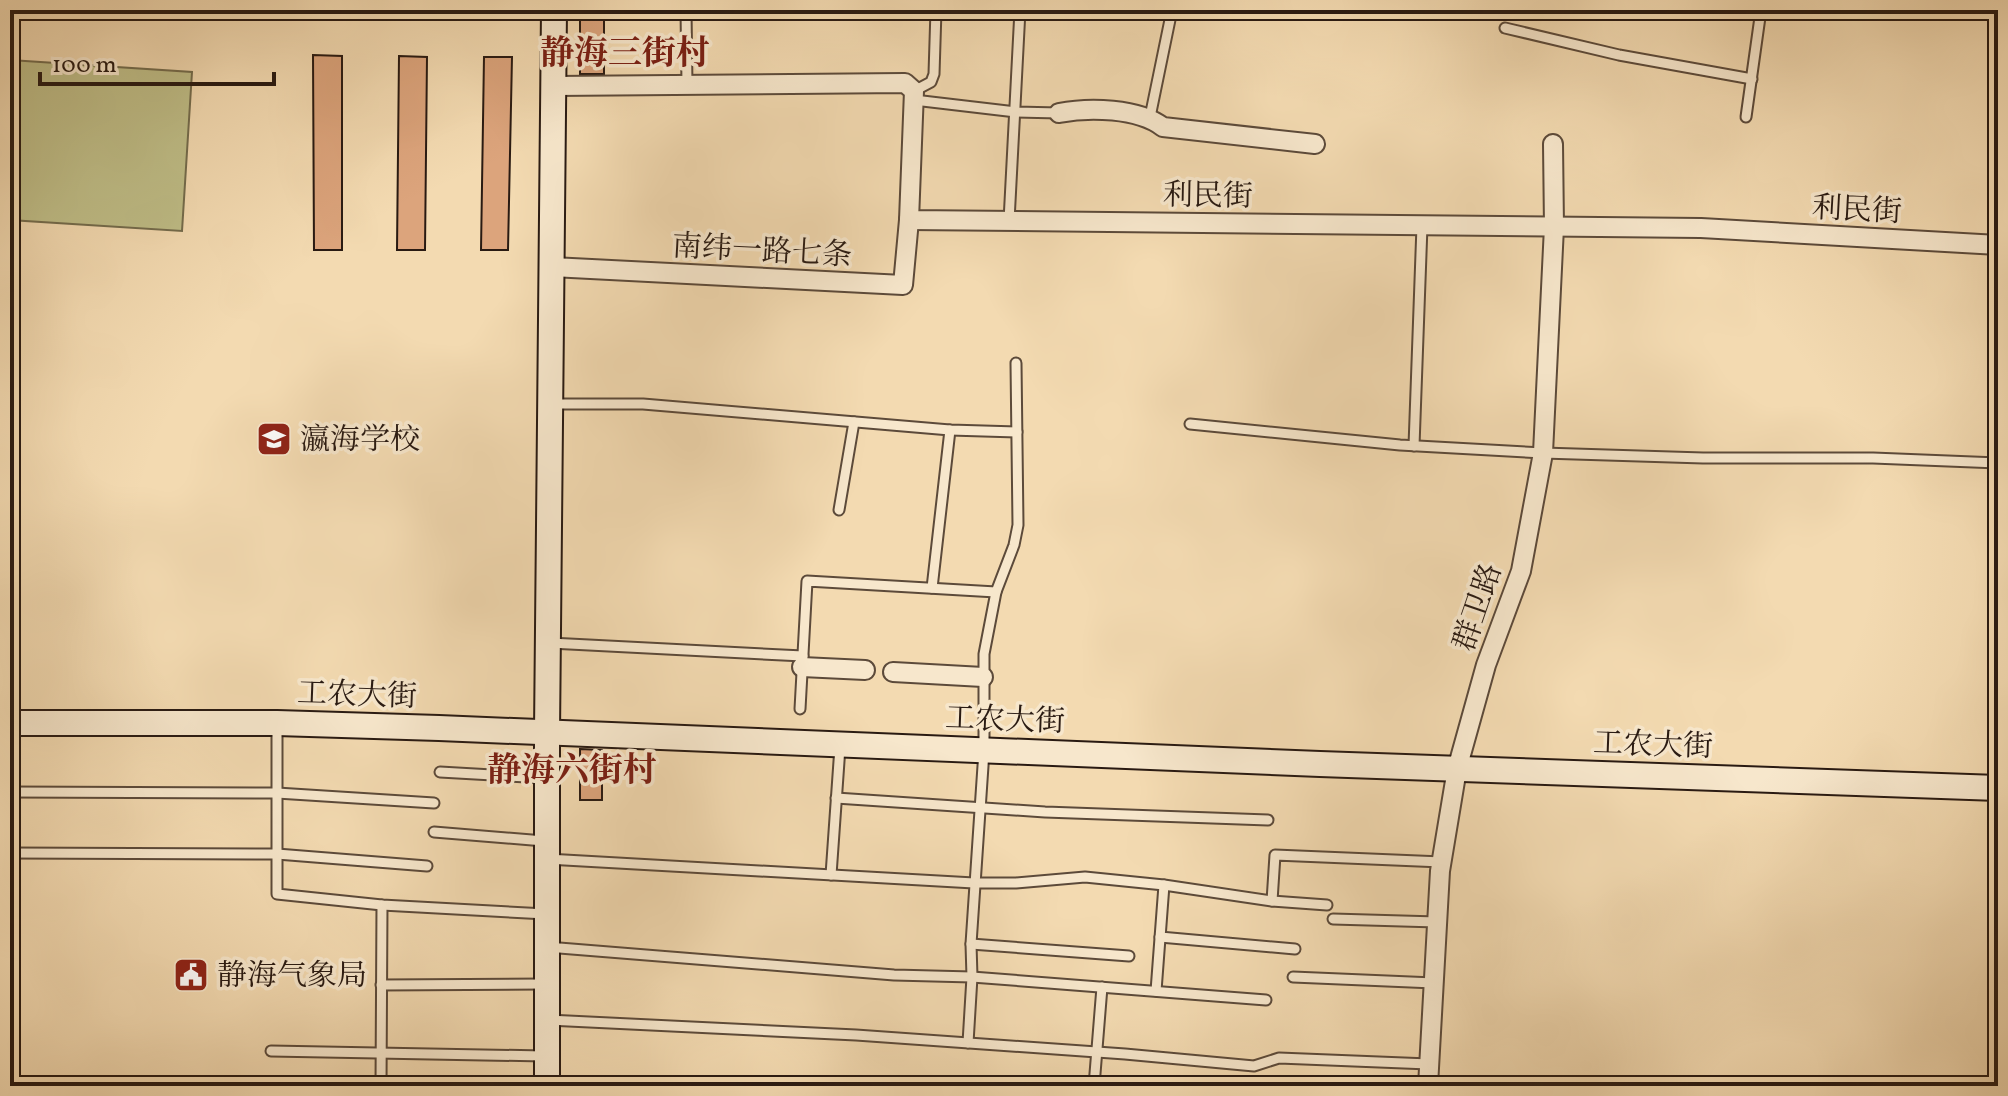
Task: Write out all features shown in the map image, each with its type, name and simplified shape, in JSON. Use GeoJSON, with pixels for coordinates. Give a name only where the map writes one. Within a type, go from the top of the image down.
{"type":"FeatureCollection","features":[{"type":"Feature","properties":{"kind":"street"},"geometry":{"type":"LineString","coordinates":[[547,1086],[547,732],[556,15]]}},
{"type":"Feature","properties":{"kind":"street"},"geometry":{"type":"LineString","coordinates":[[554,86],[905,83],[914,95],[909,220]]}},
{"type":"Feature","properties":{"kind":"street"},"geometry":{"type":"LineString","coordinates":[[1059,113],[1085,108],[1150,117],[1163,127],[1315,144]]}},
{"type":"Feature","properties":{"kind":"street","name":"群卫路"},"geometry":{"type":"LineString","coordinates":[[1428,1086],[1442,862],[1457,769],[1486,665],[1521,571],[1543,453],[1554,227],[1553,144]]}},
{"type":"Feature","properties":{"kind":"street","name":"南纬一路七条"},"geometry":{"type":"LineString","coordinates":[[552,267],[903,285],[909,220]]}},
{"type":"Feature","properties":{"kind":"street","name":"利民街"},"geometry":{"type":"LineString","coordinates":[[909,220],[1701,228],[1998,245]]}},
{"type":"Feature","properties":{"kind":"street"},"geometry":{"type":"LineString","coordinates":[[802,661],[865,670]]}},
{"type":"Feature","properties":{"kind":"street"},"geometry":{"type":"LineString","coordinates":[[893,672],[983,677]]}},
{"type":"Feature","properties":{"kind":"street","name":"工农大街"},"geometry":{"type":"LineString","coordinates":[[10,723],[277,723],[1998,788]]}},
{"type":"Feature","properties":{"kind":"lane"},"geometry":{"type":"LineString","coordinates":[[686,10],[687,85]]}},
{"type":"Feature","properties":{"kind":"lane"},"geometry":{"type":"LineString","coordinates":[[914,95],[931,82],[934,74],[936,10]]}},
{"type":"Feature","properties":{"kind":"lane"},"geometry":{"type":"LineString","coordinates":[[1009,221],[1020,10]]}},
{"type":"Feature","properties":{"kind":"lane"},"geometry":{"type":"LineString","coordinates":[[1150,117],[1172,10]]}},
{"type":"Feature","properties":{"kind":"lane"},"geometry":{"type":"LineString","coordinates":[[1746,117],[1761,10]]}},
{"type":"Feature","properties":{"kind":"lane"},"geometry":{"type":"LineString","coordinates":[[1505,28],[1619,55],[1752,79]]}},
{"type":"Feature","properties":{"kind":"lane"},"geometry":{"type":"LineString","coordinates":[[914,95],[1016,112],[1059,113]]}},
{"type":"Feature","properties":{"kind":"lane"},"geometry":{"type":"LineString","coordinates":[[1414,446],[1422,226]]}},
{"type":"Feature","properties":{"kind":"lane"},"geometry":{"type":"LineString","coordinates":[[968,1043],[974,883],[984,751],[984,654],[996,592],[1014,545],[1018,525],[1016,363]]}},
{"type":"Feature","properties":{"kind":"lane"},"geometry":{"type":"LineString","coordinates":[[550,404],[643,404],[950,430],[1017,432]]}},
{"type":"Feature","properties":{"kind":"lane"},"geometry":{"type":"LineString","coordinates":[[839,510],[854,422]]}},
{"type":"Feature","properties":{"kind":"lane"},"geometry":{"type":"LineString","coordinates":[[1190,424],[1414,446],[1543,453],[1998,463]]}},
{"type":"Feature","properties":{"kind":"lane"},"geometry":{"type":"LineString","coordinates":[[932,588],[950,430]]}},
{"type":"Feature","properties":{"kind":"lane"},"geometry":{"type":"LineString","coordinates":[[800,709],[807,581],[996,592]]}},
{"type":"Feature","properties":{"kind":"lane"},"geometry":{"type":"LineString","coordinates":[[548,643],[802,661]]}},
{"type":"Feature","properties":{"kind":"lane"},"geometry":{"type":"LineString","coordinates":[[277,723],[277,894],[382,905],[547,914]]}},
{"type":"Feature","properties":{"kind":"lane"},"geometry":{"type":"LineString","coordinates":[[831,875],[840,745]]}},
{"type":"Feature","properties":{"kind":"lane"},"geometry":{"type":"LineString","coordinates":[[440,772],[547,778]]}},
{"type":"Feature","properties":{"kind":"lane"},"geometry":{"type":"LineString","coordinates":[[10,792],[277,793],[434,803]]}},
{"type":"Feature","properties":{"kind":"lane"},"geometry":{"type":"LineString","coordinates":[[836,798],[1268,820]]}},
{"type":"Feature","properties":{"kind":"lane"},"geometry":{"type":"LineString","coordinates":[[434,832],[547,850],[831,875],[974,883],[1085,877],[1327,905]]}},
{"type":"Feature","properties":{"kind":"lane"},"geometry":{"type":"LineString","coordinates":[[10,853],[277,854],[427,866]]}},
{"type":"Feature","properties":{"kind":"lane"},"geometry":{"type":"LineString","coordinates":[[1272,901],[1275,855],[1442,862]]}},
{"type":"Feature","properties":{"kind":"lane"},"geometry":{"type":"LineString","coordinates":[[1156,991],[1164,885]]}},
{"type":"Feature","properties":{"kind":"lane"},"geometry":{"type":"LineString","coordinates":[[381,1086],[382,905]]}},
{"type":"Feature","properties":{"kind":"lane"},"geometry":{"type":"LineString","coordinates":[[1333,919],[1437,922]]}},
{"type":"Feature","properties":{"kind":"lane"},"geometry":{"type":"LineString","coordinates":[[1160,937],[1295,949]]}},
{"type":"Feature","properties":{"kind":"lane"},"geometry":{"type":"LineString","coordinates":[[971,944],[1129,956]]}},
{"type":"Feature","properties":{"kind":"lane"},"geometry":{"type":"LineString","coordinates":[[547,947],[894,975],[972,977],[1266,1000]]}},
{"type":"Feature","properties":{"kind":"lane"},"geometry":{"type":"LineString","coordinates":[[1293,977],[1434,983]]}},
{"type":"Feature","properties":{"kind":"lane"},"geometry":{"type":"LineString","coordinates":[[381,985],[548,984]]}},
{"type":"Feature","properties":{"kind":"lane"},"geometry":{"type":"LineString","coordinates":[[1094,1086],[1102,987]]}},
{"type":"Feature","properties":{"kind":"lane"},"geometry":{"type":"LineString","coordinates":[[548,1020],[968,1043],[1254,1066],[1279,1058],[1429,1064]]}},
{"type":"Feature","properties":{"kind":"lane"},"geometry":{"type":"LineString","coordinates":[[271,1051],[547,1056]]}},
{"type":"Feature","properties":{"kind":"shaded area"},"geometry":{"type":"Polygon","coordinates":[[[10,60],[192,72],[182,231],[10,220],[10,60]]]}},
{"type":"Feature","properties":{"kind":"building"},"geometry":{"type":"Polygon","coordinates":[[[580,10],[604,10],[604,74],[580,74],[580,10]]]}},
{"type":"Feature","properties":{"kind":"building"},"geometry":{"type":"Polygon","coordinates":[[[313,55],[342,56],[342,250],[314,250],[313,55]]]}},
{"type":"Feature","properties":{"kind":"building"},"geometry":{"type":"Polygon","coordinates":[[[399,56],[427,57],[425,250],[397,250],[399,56]]]}},
{"type":"Feature","properties":{"kind":"building"},"geometry":{"type":"Polygon","coordinates":[[[484,57],[512,57],[508,250],[481,250],[484,57]]]}},
{"type":"Feature","properties":{"kind":"building"},"geometry":{"type":"Polygon","coordinates":[[[580,749],[602,750],[602,800],[580,800],[580,749]]]}},
{"type":"Feature","properties":{"kind":"place","name":"瀛海学校"},"geometry":{"type":"Point","coordinates":[274,439]}},
{"type":"Feature","properties":{"kind":"place","name":"静海气象局"},"geometry":{"type":"Point","coordinates":[191,975]}},
{"type":"Feature","properties":{"kind":"district","name":"静海三街村"},"geometry":{"type":"Point","coordinates":[625,52]}},
{"type":"Feature","properties":{"kind":"district","name":"静海六街村"},"geometry":{"type":"Point","coordinates":[572,769]}}]}
